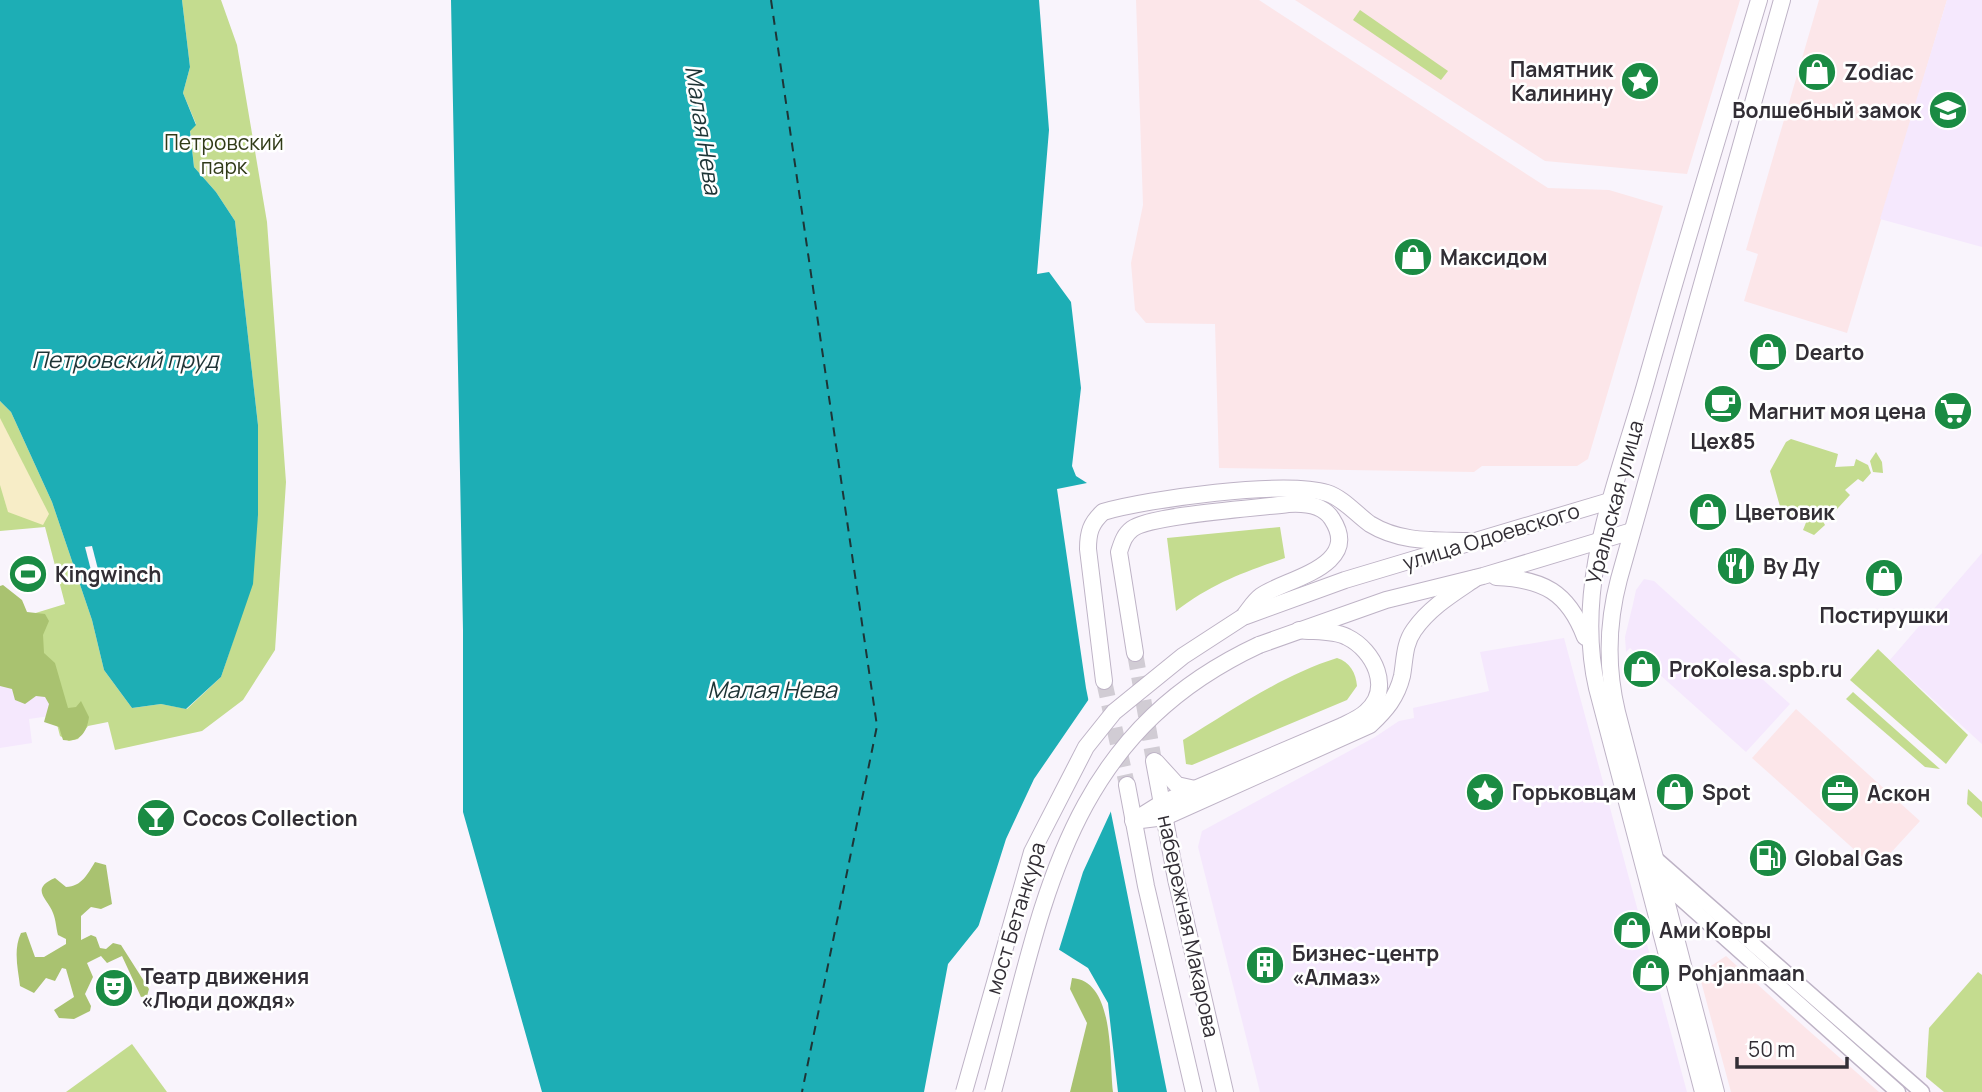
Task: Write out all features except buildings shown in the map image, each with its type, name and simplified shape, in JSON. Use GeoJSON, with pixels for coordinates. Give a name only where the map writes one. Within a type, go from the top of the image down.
{"type":"FeatureCollection","features":[{"type":"Feature","properties":{"kind":"main road","name":"Уральская улица"},"geometry":{"type":"LineString","coordinates":[[1716,1092],[1661,882],[1647,853],[1590,651],[1589,596],[1601,542],[1687,237],[1759,0]]}},
{"type":"Feature","properties":{"kind":"main road","name":"Уральская улица"},"geometry":{"type":"LineString","coordinates":[[1703,1092],[1617,712],[1609,669],[1611,611],[1782,0]]}},
{"type":"Feature","properties":{"kind":"main road"},"geometry":{"type":"LineString","coordinates":[[1104,681],[1088,534],[1093,521],[1103,512],[1278,487],[1310,488],[1331,494],[1370,524],[1393,536],[1412,540],[1469,541]]}},
{"type":"Feature","properties":{"kind":"main road"},"geometry":{"type":"LineString","coordinates":[[1613,500],[1632,531]]}},
{"type":"Feature","properties":{"kind":"main road","name":"улица Одоевского"},"geometry":{"type":"LineString","coordinates":[[1243,617],[1345,580],[1613,500]]}},
{"type":"Feature","properties":{"kind":"main road"},"geometry":{"type":"LineString","coordinates":[[1135,653],[1120,561],[1124,537],[1142,523],[1288,504],[1306,503],[1322,509],[1332,519],[1338,536],[1336,549],[1327,562],[1309,575],[1261,596],[1243,617]]}},
{"type":"Feature","properties":{"kind":"main road","name":"улица Одоевского"},"geometry":{"type":"LineString","coordinates":[[1259,645],[1386,600],[1480,577],[1632,531]]}},
{"type":"Feature","properties":{"kind":"main road"},"geometry":{"type":"LineString","coordinates":[[1133,821],[1370,725],[1386,710],[1397,693],[1404,652],[1414,631],[1432,610],[1480,577],[1528,580],[1556,593],[1577,616],[1590,651]]}},
{"type":"Feature","properties":{"kind":"main road","name":"мост Бетанкура"},"geometry":{"type":"LineString","coordinates":[[964,1092],[1032,852],[1086,747],[1114,712],[1183,656],[1243,617]]}},
{"type":"Feature","properties":{"kind":"main road"},"geometry":{"type":"LineString","coordinates":[[1164,810],[1195,789],[1342,726],[1366,712],[1378,695],[1378,668],[1365,648],[1345,635],[1298,631]]}},
{"type":"Feature","properties":{"kind":"main road","name":"мост Бетанкура"},"geometry":{"type":"LineString","coordinates":[[993,1092],[1037,925],[1058,861],[1085,803],[1129,738],[1149,717],[1222,666],[1259,645]]}},
{"type":"Feature","properties":{"kind":"main road","name":"набережная Макарова"},"geometry":{"type":"LineString","coordinates":[[1195,789],[1186,789],[1168,779],[1154,761],[1176,879],[1225,1092]]}},
{"type":"Feature","properties":{"kind":"main road","name":"набережная Макарова"},"geometry":{"type":"LineString","coordinates":[[1127,785],[1194,1092]]}},
{"type":"Feature","properties":{"kind":"street"},"geometry":{"type":"LineString","coordinates":[[1647,853],[1922,1092]]}},
{"type":"Feature","properties":{"kind":"street"},"geometry":{"type":"LineString","coordinates":[[1661,882],[1898,1092]]}},
{"type":"Feature","properties":{"kind":"street"},"geometry":{"type":"LineString","coordinates":[[1673,931],[1679,917],[1697,914]]}},
{"type":"Feature","properties":{"kind":"shaded area"},"geometry":{"type":"Polygon","coordinates":[[[1136,0],[1259,0],[1548,188],[1609,190],[1663,206],[1588,459],[1577,466],[1482,466],[1474,472],[1219,468],[1215,324],[1146,323],[1135,310],[1131,263],[1143,205],[1136,0]]]}},
{"type":"Feature","properties":{"kind":"shaded area"},"geometry":{"type":"Polygon","coordinates":[[[1295,0],[1740,0],[1687,174],[1545,161],[1295,0]]]}},
{"type":"Feature","properties":{"kind":"shaded area"},"geometry":{"type":"Polygon","coordinates":[[[1819,0],[1947,0],[1847,333],[1744,301],[1758,254],[1746,250],[1819,0]]]}},
{"type":"Feature","properties":{"kind":"shaded area","name":"Волшебный замок"},"geometry":{"type":"Polygon","coordinates":[[[1947,0],[1982,0],[1982,247],[1880,219],[1947,0]]]}},
{"type":"Feature","properties":{"kind":"shaded area"},"geometry":{"type":"Polygon","coordinates":[[[1982,553],[1982,744],[1890,660],[1982,553]]]}},
{"type":"Feature","properties":{"kind":"shaded area"},"geometry":{"type":"Polygon","coordinates":[[[1644,579],[1654,581],[1790,704],[1746,752],[1630,648],[1626,652],[1625,637],[1636,590],[1644,579]]]}},
{"type":"Feature","properties":{"kind":"shaded area"},"geometry":{"type":"Polygon","coordinates":[[[0,592],[57,715],[29,719],[32,743],[0,748],[0,592]]]}},
{"type":"Feature","properties":{"kind":"shaded area"},"geometry":{"type":"Polygon","coordinates":[[[1564,638],[1687,1092],[1260,1092],[1198,847],[1202,831],[1375,737],[1399,721],[1414,718],[1413,708],[1489,691],[1480,652],[1564,638]]]}},
{"type":"Feature","properties":{"kind":"shaded area"},"geometry":{"type":"Polygon","coordinates":[[[1796,709],[1920,821],[1876,869],[1752,758],[1796,709]]]}},
{"type":"Feature","properties":{"kind":"shaded area"},"geometry":{"type":"Polygon","coordinates":[[[1726,956],[1879,1092],[1731,1092],[1699,974],[1726,956]]]}},
{"type":"Feature","properties":{"kind":"green space","name":"Петровский парк"},"geometry":{"type":"Polygon","coordinates":[[[182,0],[221,0],[237,45],[267,222],[286,482],[275,650],[243,700],[202,731],[115,750],[108,722],[88,726],[78,739],[69,741],[60,736],[29,615],[65,604],[45,527],[0,531],[0,401],[11,412],[52,502],[92,620],[104,670],[132,708],[161,704],[187,709],[221,677],[233,641],[258,515],[258,425],[235,221],[216,192],[194,167],[190,130],[196,124],[183,93],[190,67],[182,0]]]}},
{"type":"Feature","properties":{"kind":"green space"},"geometry":{"type":"Polygon","coordinates":[[[1360,10],[1448,71],[1441,80],[1353,20],[1360,10]]]}},
{"type":"Feature","properties":{"kind":"green space"},"geometry":{"type":"Polygon","coordinates":[[[1791,439],[1838,454],[1835,467],[1854,466],[1856,459],[1868,465],[1871,473],[1863,482],[1858,479],[1845,490],[1850,495],[1826,521],[1820,512],[1823,509],[1818,512],[1825,525],[1814,535],[1803,530],[1811,510],[1783,517],[1770,471],[1786,442],[1791,439]]]}},
{"type":"Feature","properties":{"kind":"green space"},"geometry":{"type":"Polygon","coordinates":[[[1876,452],[1882,462],[1883,473],[1873,472],[1870,461],[1876,452]]]}},
{"type":"Feature","properties":{"kind":"green space"},"geometry":{"type":"Polygon","coordinates":[[[1280,527],[1285,558],[1228,580],[1176,611],[1167,538],[1280,527]]]}},
{"type":"Feature","properties":{"kind":"green space"},"geometry":{"type":"Polygon","coordinates":[[[3,585],[22,600],[27,612],[45,614],[49,621],[43,635],[44,653],[55,663],[68,708],[76,707],[81,701],[89,717],[84,732],[74,740],[63,740],[59,727],[44,722],[49,704],[45,697],[36,696],[25,704],[15,700],[12,689],[0,686],[0,586],[3,585]]]}},
{"type":"Feature","properties":{"kind":"green space"},"geometry":{"type":"Polygon","coordinates":[[[1878,649],[1968,735],[1946,764],[1850,680],[1878,649]]]}},
{"type":"Feature","properties":{"kind":"green space"},"geometry":{"type":"Polygon","coordinates":[[[1337,658],[1349,665],[1354,672],[1357,686],[1347,700],[1192,765],[1186,764],[1183,740],[1276,684],[1337,658]]]}},
{"type":"Feature","properties":{"kind":"green space"},"geometry":{"type":"Polygon","coordinates":[[[1853,692],[1940,769],[1925,767],[1846,699],[1853,692]]]}},
{"type":"Feature","properties":{"kind":"green space"},"geometry":{"type":"Polygon","coordinates":[[[1968,789],[1982,802],[1982,818],[1967,804],[1968,789]]]}},
{"type":"Feature","properties":{"kind":"green space"},"geometry":{"type":"Polygon","coordinates":[[[95,862],[106,865],[112,904],[101,909],[91,907],[81,916],[81,940],[91,935],[96,937],[100,948],[106,949],[113,943],[121,945],[149,989],[147,996],[141,997],[122,956],[107,963],[101,956],[87,963],[93,977],[85,994],[91,1006],[90,1011],[74,1019],[59,1018],[54,1010],[74,997],[66,969],[62,968],[55,981],[46,978],[34,993],[20,986],[17,946],[21,933],[26,932],[35,957],[44,957],[66,944],[66,939],[58,935],[53,913],[42,894],[43,886],[55,878],[66,887],[76,884],[84,879],[95,862]]]}},
{"type":"Feature","properties":{"kind":"green space"},"geometry":{"type":"Polygon","coordinates":[[[1978,972],[1982,975],[1982,1092],[1944,1092],[1926,1077],[1929,1028],[1978,972]]]}},
{"type":"Feature","properties":{"kind":"green space"},"geometry":{"type":"Polygon","coordinates":[[[1072,978],[1086,982],[1096,992],[1103,1006],[1110,1042],[1113,1092],[1070,1092],[1087,1023],[1070,989],[1072,978]]]}},
{"type":"Feature","properties":{"kind":"green space"},"geometry":{"type":"Polygon","coordinates":[[[132,1044],[167,1092],[66,1092],[132,1044]]]}},
{"type":"Feature","properties":{"kind":"sand"},"geometry":{"type":"Polygon","coordinates":[[[0,418],[49,514],[43,525],[8,512],[0,485],[0,418]]]}},
{"type":"Feature","properties":{"kind":"water","name":"Петровский пруд"},"geometry":{"type":"Polygon","coordinates":[[[0,0],[182,0],[190,67],[183,93],[196,125],[190,131],[194,167],[216,192],[235,221],[258,425],[258,515],[253,584],[221,677],[186,709],[161,704],[132,708],[104,670],[92,620],[52,502],[11,412],[0,401],[0,0]]]}},
{"type":"Feature","properties":{"kind":"water","name":"Малая Нева"},"geometry":{"type":"Polygon","coordinates":[[[451,0],[1039,0],[1049,130],[1037,274],[1049,272],[1071,302],[1081,388],[1072,466],[1076,476],[1087,483],[1057,489],[1086,688],[1167,1092],[1118,1092],[1108,1003],[1088,968],[993,908],[948,964],[924,1092],[542,1092],[463,812],[463,630],[451,0]]]}},
{"type":"Feature","properties":{"kind":"pier"},"geometry":{"type":"Polygon","coordinates":[[[92,546],[100,577],[93,578],[85,547],[92,546]]]}},
{"type":"Feature","properties":{"kind":"pier"},"geometry":{"type":"Polygon","coordinates":[[[1091,696],[1112,809],[1083,872],[1058,953],[993,913],[976,934],[1006,839],[1034,779],[1091,696]]]}},
{"type":"Feature","properties":{"kind":"ferry route"},"geometry":{"type":"LineString","coordinates":[[771,0],[877,726],[802,1092]]}},
{"type":"Feature","properties":{"kind":"tunnel"},"geometry":{"type":"LineString","coordinates":[[1135,653],[1154,761]]}},
{"type":"Feature","properties":{"kind":"tunnel"},"geometry":{"type":"LineString","coordinates":[[1104,681],[1127,785]]}},
{"type":"Feature","properties":{"kind":"place","name":"Zodiac"},"geometry":{"type":"Point","coordinates":[1817,72]}},
{"type":"Feature","properties":{"kind":"place","name":"Памятник Калинину"},"geometry":{"type":"Point","coordinates":[1640,81]}},
{"type":"Feature","properties":{"kind":"place","name":"Волшебный замок"},"geometry":{"type":"Point","coordinates":[1948,110]}},
{"type":"Feature","properties":{"kind":"place","name":"Максидом"},"geometry":{"type":"Point","coordinates":[1413,257]}},
{"type":"Feature","properties":{"kind":"place","name":"Dearto"},"geometry":{"type":"Point","coordinates":[1768,352]}},
{"type":"Feature","properties":{"kind":"place","name":"Цех85"},"geometry":{"type":"Point","coordinates":[1723,404]}},
{"type":"Feature","properties":{"kind":"place","name":"Магнит моя цена"},"geometry":{"type":"Point","coordinates":[1953,411]}},
{"type":"Feature","properties":{"kind":"place","name":"Цветовик"},"geometry":{"type":"Point","coordinates":[1708,512]}},
{"type":"Feature","properties":{"kind":"place","name":"Ву Ду"},"geometry":{"type":"Point","coordinates":[1736,566]}},
{"type":"Feature","properties":{"kind":"place","name":"Kingwinch"},"geometry":{"type":"Point","coordinates":[28,574]}},
{"type":"Feature","properties":{"kind":"place","name":"Постирушки"},"geometry":{"type":"Point","coordinates":[1884,578]}},
{"type":"Feature","properties":{"kind":"place","name":"ProKolesa.spb.ru"},"geometry":{"type":"Point","coordinates":[1642,669]}},
{"type":"Feature","properties":{"kind":"place","name":"Горьковцам"},"geometry":{"type":"Point","coordinates":[1485,792]}},
{"type":"Feature","properties":{"kind":"place","name":"Spot"},"geometry":{"type":"Point","coordinates":[1675,792]}},
{"type":"Feature","properties":{"kind":"place","name":"Аскон"},"geometry":{"type":"Point","coordinates":[1840,793]}},
{"type":"Feature","properties":{"kind":"place","name":"Cocos Collection"},"geometry":{"type":"Point","coordinates":[156,818]}},
{"type":"Feature","properties":{"kind":"place","name":"Global Gas"},"geometry":{"type":"Point","coordinates":[1768,858]}},
{"type":"Feature","properties":{"kind":"place","name":"Ами Ковры"},"geometry":{"type":"Point","coordinates":[1632,930]}},
{"type":"Feature","properties":{"kind":"place","name":"Бизнес-центр «Алмаз»"},"geometry":{"type":"Point","coordinates":[1265,965]}},
{"type":"Feature","properties":{"kind":"place","name":"Pohjanmaan"},"geometry":{"type":"Point","coordinates":[1651,973]}},
{"type":"Feature","properties":{"kind":"place","name":"Театр движения «Люди дождя»"},"geometry":{"type":"Point","coordinates":[114,988]}}]}
